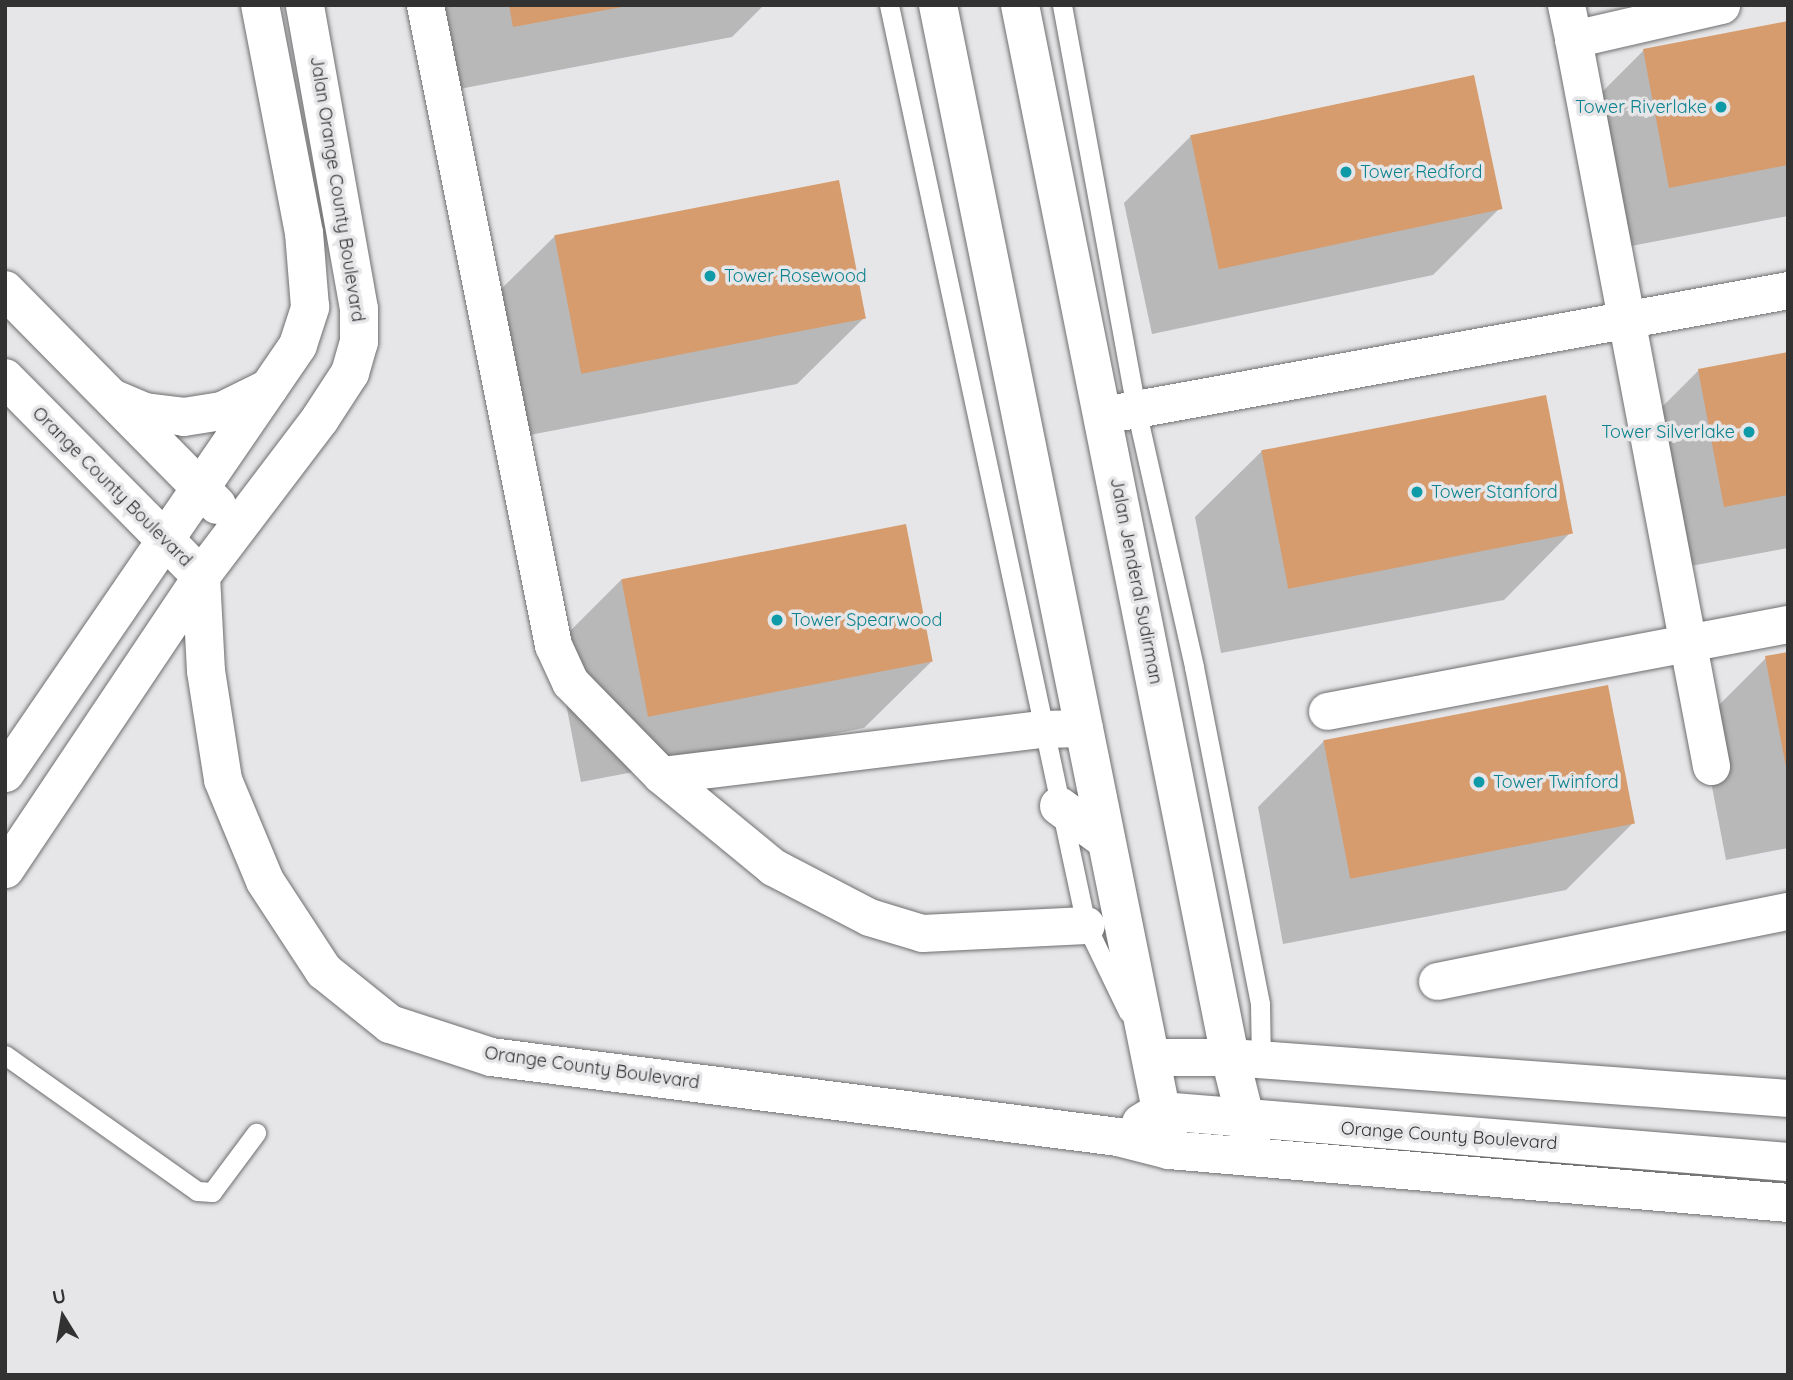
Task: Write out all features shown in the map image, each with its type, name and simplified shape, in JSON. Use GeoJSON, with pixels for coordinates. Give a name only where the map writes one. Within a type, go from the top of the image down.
{"type":"FeatureCollection","features":[{"type":"Feature","properties":{"kind":"main road"},"geometry":{"type":"LineString","coordinates":[[164,541],[298,345],[310,307],[302,219],[260,5]]}},
{"type":"Feature","properties":{"kind":"main road","name":"Jalan Orange County Boulevard"},"geometry":{"type":"LineString","coordinates":[[201,576],[350,373],[359,342],[359,309],[305,5]]}},
{"type":"Feature","properties":{"kind":"main road"},"geometry":{"type":"LineString","coordinates":[[938,5],[1169,1150]]}},
{"type":"Feature","properties":{"kind":"main road","name":"Jalan Jenderal Sudirman"},"geometry":{"type":"LineString","coordinates":[[1020,5],[1120,412],[1246,1058],[1247,1120],[1255,1157]]}},
{"type":"Feature","properties":{"kind":"main road"},"geometry":{"type":"LineString","coordinates":[[5,290],[239,526]]}},
{"type":"Feature","properties":{"kind":"main road","name":"Orange County Boulevard"},"geometry":{"type":"LineString","coordinates":[[5,378],[201,576],[206,671],[223,780],[265,881],[324,971],[390,1024],[491,1057],[1118,1137],[1169,1150],[1788,1203]]}},
{"type":"Feature","properties":{"kind":"main road"},"geometry":{"type":"LineString","coordinates":[[109,397],[145,412],[184,417],[222,411],[271,388]]}},
{"type":"Feature","properties":{"kind":"main road"},"geometry":{"type":"LineString","coordinates":[[1059,806],[1106,840]]}},
{"type":"Feature","properties":{"kind":"main road"},"geometry":{"type":"LineString","coordinates":[[1118,1137],[1161,1111]]}},
{"type":"Feature","properties":{"kind":"main road","name":"Orange County Boulevard"},"geometry":{"type":"LineString","coordinates":[[1161,1111],[1788,1162]]}},
{"type":"Feature","properties":{"kind":"street"},"geometry":{"type":"LineString","coordinates":[[425,5],[553,645],[570,682],[661,775],[773,867],[869,918],[922,933],[1086,925]]}},
{"type":"Feature","properties":{"kind":"street"},"geometry":{"type":"LineString","coordinates":[[1699,8],[1569,22],[1711,766]]}},
{"type":"Feature","properties":{"kind":"street"},"geometry":{"type":"LineString","coordinates":[[1120,412],[1788,290]]}},
{"type":"Feature","properties":{"kind":"street"},"geometry":{"type":"LineString","coordinates":[[5,773],[164,541]]}},
{"type":"Feature","properties":{"kind":"street"},"geometry":{"type":"LineString","coordinates":[[5,869],[201,576]]}},
{"type":"Feature","properties":{"kind":"street"},"geometry":{"type":"LineString","coordinates":[[1328,711],[1788,624]]}},
{"type":"Feature","properties":{"kind":"street"},"geometry":{"type":"LineString","coordinates":[[661,775],[1041,729],[1084,729]]}},
{"type":"Feature","properties":{"kind":"street"},"geometry":{"type":"LineString","coordinates":[[1437,981],[1788,911]]}},
{"type":"Feature","properties":{"kind":"street"},"geometry":{"type":"LineString","coordinates":[[1150,1057],[1246,1058],[1788,1098]]}},
{"type":"Feature","properties":{"kind":"lane"},"geometry":{"type":"LineString","coordinates":[[889,5],[1041,729],[1086,925],[1150,1057]]}},
{"type":"Feature","properties":{"kind":"lane"},"geometry":{"type":"LineString","coordinates":[[1062,5],[1120,412]]}},
{"type":"Feature","properties":{"kind":"lane"},"geometry":{"type":"LineString","coordinates":[[5,1055],[197,1191],[212,1192],[256,1133]]}},
{"type":"Feature","properties":{"kind":"building"},"geometry":{"type":"Polygon","coordinates":[[[509,5],[622,5],[622,7],[513,27],[509,5]]]}},
{"type":"Feature","properties":{"kind":"building","name":"Tower Riverlake"},"geometry":{"type":"Polygon","coordinates":[[[1788,21],[1788,165],[1669,188],[1643,49],[1788,21]]]}},
{"type":"Feature","properties":{"kind":"building","name":"Tower Redford"},"geometry":{"type":"Polygon","coordinates":[[[1474,75],[1502,209],[1219,269],[1190,135],[1474,75]]]}},
{"type":"Feature","properties":{"kind":"building","name":"Tower Rosewood"},"geometry":{"type":"Polygon","coordinates":[[[839,180],[866,318],[581,374],[554,235],[839,180]]]}},
{"type":"Feature","properties":{"kind":"building","name":"Tower Silverlake"},"geometry":{"type":"Polygon","coordinates":[[[1788,352],[1788,495],[1724,507],[1698,369],[1788,352]]]}},
{"type":"Feature","properties":{"kind":"building","name":"Tower Stanford"},"geometry":{"type":"Polygon","coordinates":[[[1546,395],[1573,533],[1288,589],[1261,450],[1546,395]]]}},
{"type":"Feature","properties":{"kind":"building","name":"Tower Spearwood"},"geometry":{"type":"Polygon","coordinates":[[[906,524],[933,661],[648,717],[621,579],[906,524]]]}},
{"type":"Feature","properties":{"kind":"building"},"geometry":{"type":"Polygon","coordinates":[[[1788,652],[1788,767],[1786,767],[1765,656],[1788,652]]]}},
{"type":"Feature","properties":{"kind":"building","name":"Tower Twinford"},"geometry":{"type":"Polygon","coordinates":[[[1608,685],[1635,823],[1350,879],[1323,740],[1608,685]]]}},
{"type":"Feature","properties":{"kind":"place","name":"Tower Riverlake"},"geometry":{"type":"Point","coordinates":[1721,107]}},
{"type":"Feature","properties":{"kind":"place","name":"Tower Redford"},"geometry":{"type":"Point","coordinates":[1346,172]}},
{"type":"Feature","properties":{"kind":"place","name":"Tower Rosewood"},"geometry":{"type":"Point","coordinates":[710,276]}},
{"type":"Feature","properties":{"kind":"place","name":"Tower Silverlake"},"geometry":{"type":"Point","coordinates":[1749,432]}},
{"type":"Feature","properties":{"kind":"place","name":"Tower Stanford"},"geometry":{"type":"Point","coordinates":[1417,492]}},
{"type":"Feature","properties":{"kind":"place","name":"Tower Spearwood"},"geometry":{"type":"Point","coordinates":[777,620]}},
{"type":"Feature","properties":{"kind":"place","name":"Tower Twinford"},"geometry":{"type":"Point","coordinates":[1479,782]}}]}
